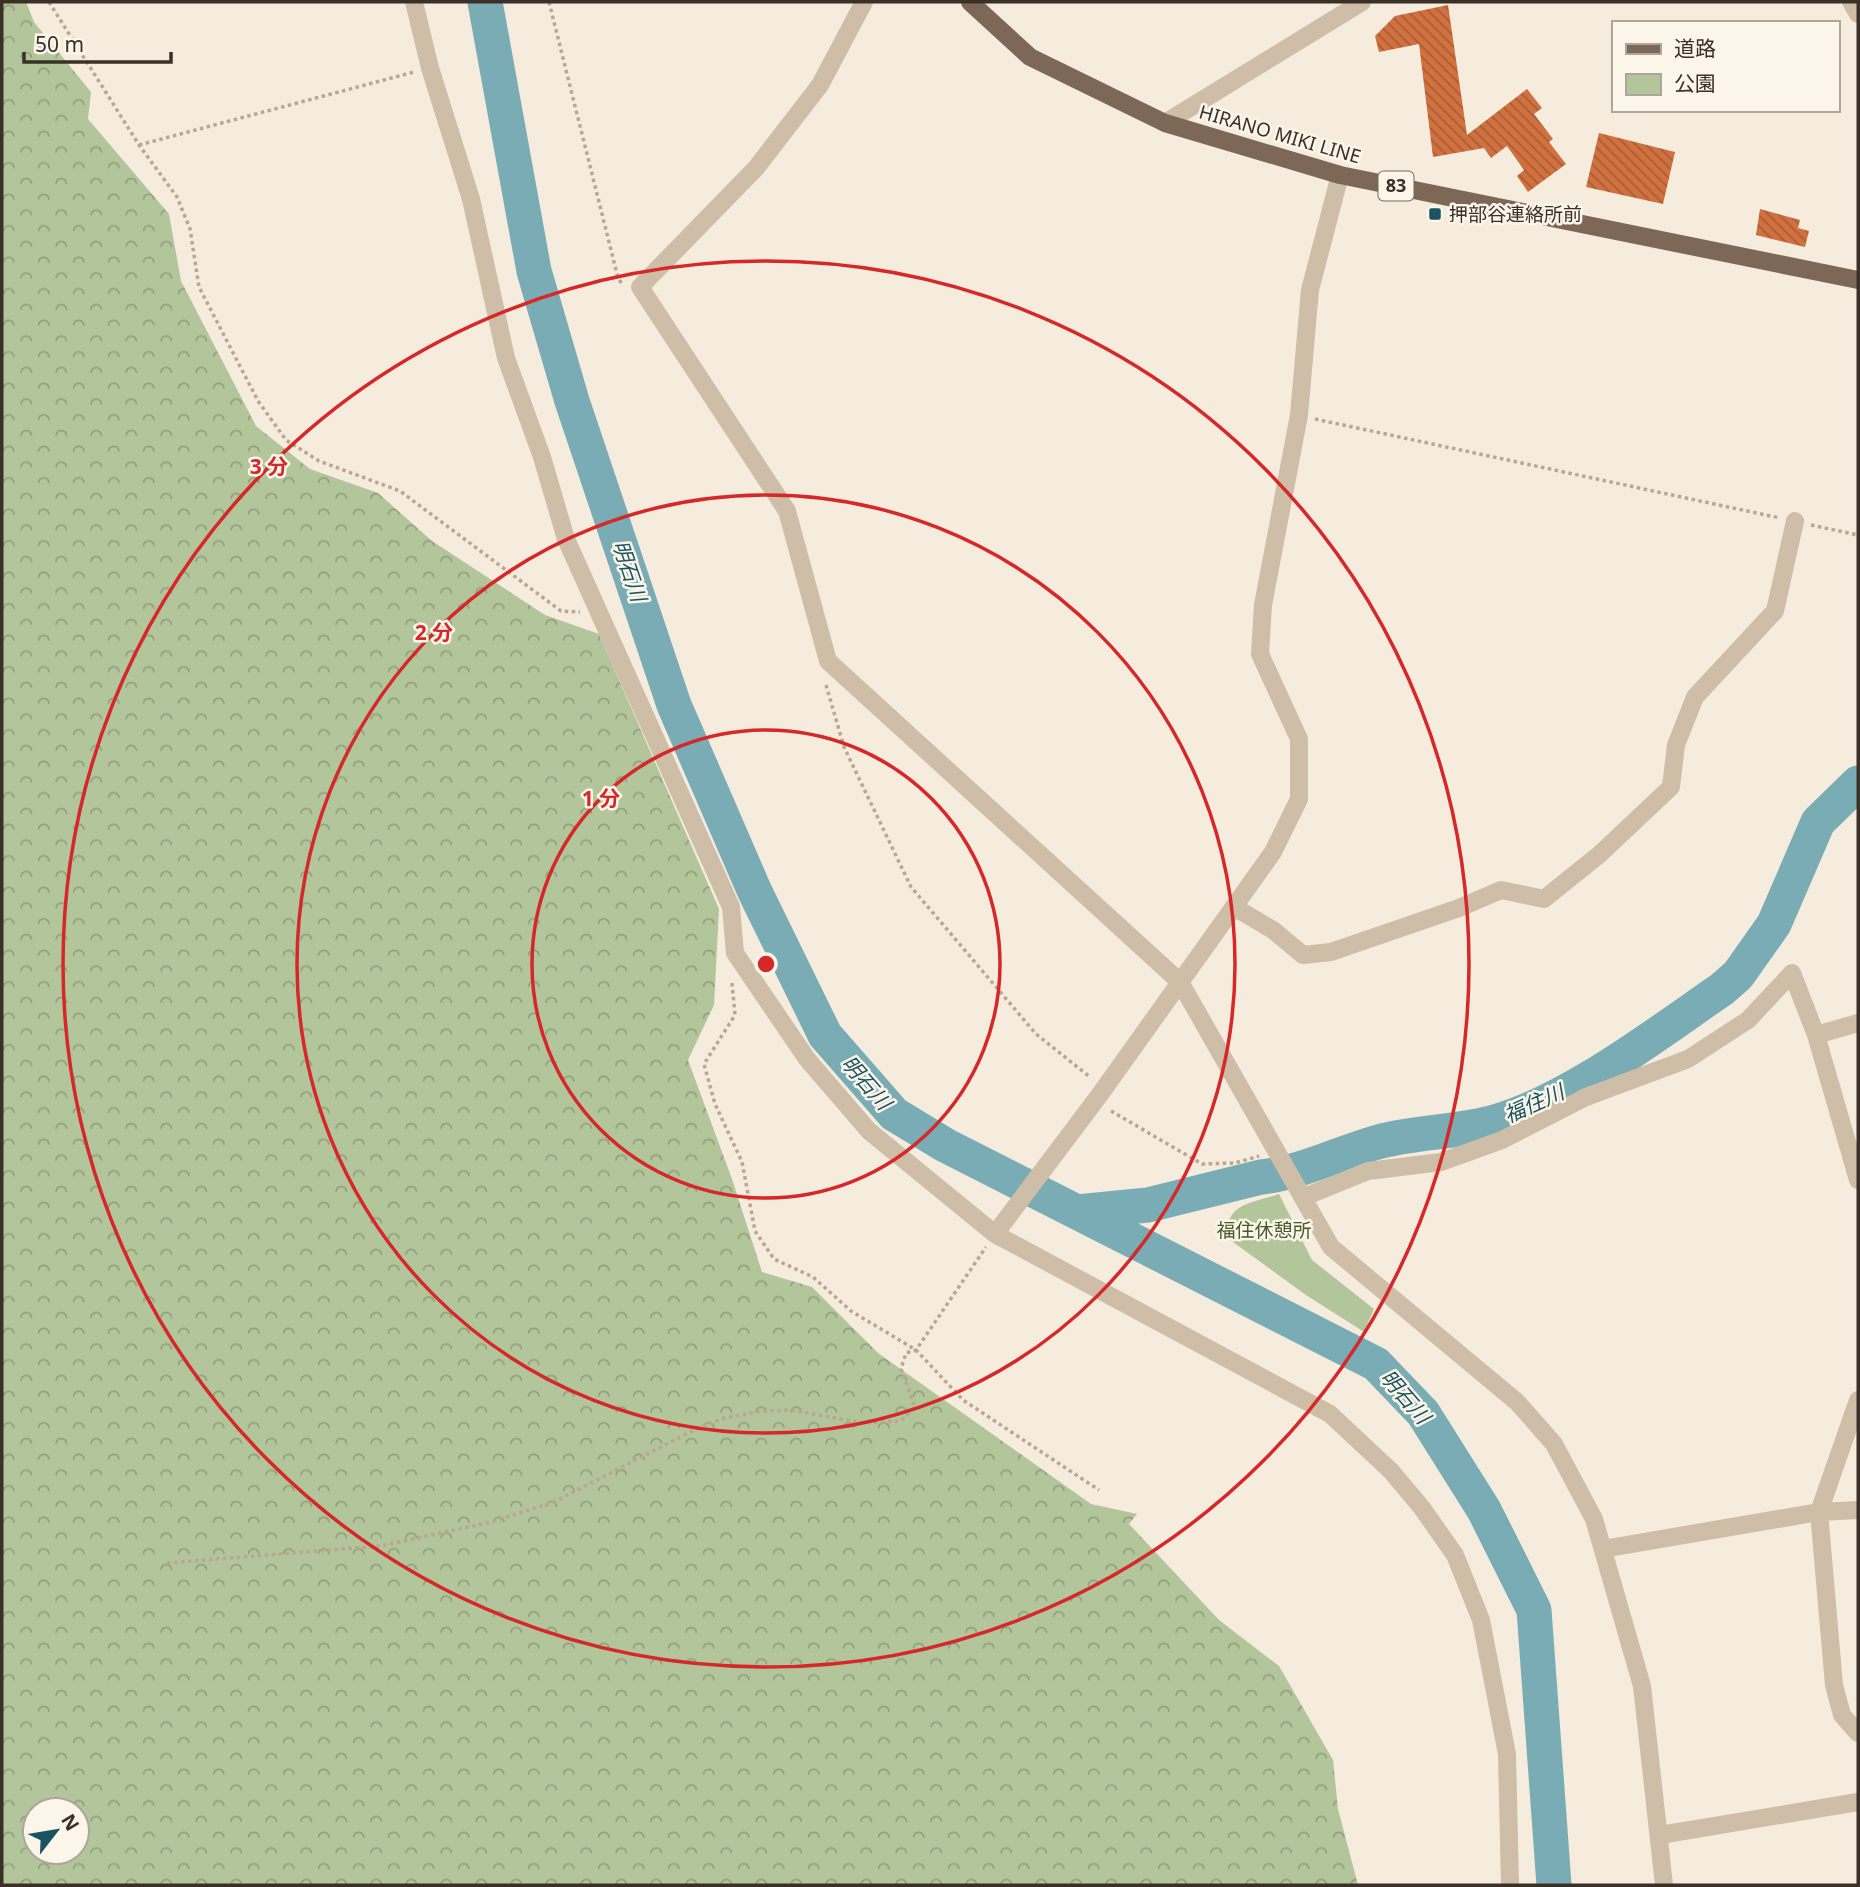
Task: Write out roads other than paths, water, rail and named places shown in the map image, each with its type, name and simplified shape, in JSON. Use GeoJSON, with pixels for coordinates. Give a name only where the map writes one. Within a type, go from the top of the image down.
{"type":"FeatureCollection","features":[{"type":"Feature","properties":{"kind":"main road","name":"HIRANO MIKI LINE"},"geometry":{"type":"LineString","coordinates":[[970,2],[1030,57],[1165,122],[1340,175],[1858,280]]}},
{"type":"Feature","properties":{"kind":"street"},"geometry":{"type":"LineString","coordinates":[[414,2],[429,68],[471,200],[506,358],[542,457],[566,539],[731,907],[735,953],[807,1059],[869,1131],[995,1234],[1330,1414],[1391,1471],[1422,1508],[1455,1555],[1481,1620],[1507,1754],[1510,1885]]}},
{"type":"Feature","properties":{"kind":"street"},"geometry":{"type":"LineString","coordinates":[[864,2],[820,85],[757,168],[640,287],[787,511],[828,661],[1180,982],[1331,1247],[1517,1402],[1554,1444],[1594,1519],[1642,1686],[1664,1885]]}},
{"type":"Feature","properties":{"kind":"street"},"geometry":{"type":"LineString","coordinates":[[1165,122],[1362,2]]}},
{"type":"Feature","properties":{"kind":"street"},"geometry":{"type":"LineString","coordinates":[[1851,2],[1858,14]]}},
{"type":"Feature","properties":{"kind":"street"},"geometry":{"type":"LineString","coordinates":[[995,1234],[1273,852],[1299,799],[1299,739],[1260,654],[1263,605],[1299,415],[1310,290],[1340,175]]}},
{"type":"Feature","properties":{"kind":"street"},"geometry":{"type":"LineString","coordinates":[[1234,907],[1273,930],[1303,955],[1331,952],[1459,908],[1501,890],[1544,899],[1600,854],[1671,787],[1676,745],[1695,697],[1775,611],[1795,521]]}},
{"type":"Feature","properties":{"kind":"street"},"geometry":{"type":"LineString","coordinates":[[1304,1198],[1368,1171],[1441,1162],[1502,1140],[1586,1097],[1688,1059],[1748,1020],[1792,973],[1816,1035],[1858,1180]]}},
{"type":"Feature","properties":{"kind":"street"},"geometry":{"type":"LineString","coordinates":[[1816,1035],[1858,1023]]}},
{"type":"Feature","properties":{"kind":"street"},"geometry":{"type":"LineString","coordinates":[[1858,1400],[1819,1512],[1834,1685],[1842,1715],[1858,1733]]}},
{"type":"Feature","properties":{"kind":"street"},"geometry":{"type":"LineString","coordinates":[[1603,1549],[1819,1512],[1858,1510]]}},
{"type":"Feature","properties":{"kind":"street"},"geometry":{"type":"LineString","coordinates":[[1660,1835],[1858,1802]]}},
{"type":"Feature","properties":{"kind":"waterway","name":"明石川"},"geometry":{"type":"LineString","coordinates":[[485,2],[534,271],[572,401],[674,705],[755,892],[825,1035],[894,1114],[945,1145],[1376,1364],[1423,1413],[1484,1510],[1534,1610],[1554,1885]]}},
{"type":"Feature","properties":{"kind":"waterway","name":"福住川"},"geometry":{"type":"LineString","coordinates":[[1077,1212],[1148,1205],[1291,1171],[1378,1142],[1498,1121],[1526,1111],[1585,1081],[1643,1044],[1738,975],[1774,924],[1818,822],[1858,783]]}},
{"type":"Feature","properties":{"kind":"place","name":"押部谷連絡所前"},"geometry":{"type":"Point","coordinates":[1435,214]}},
{"type":"Feature","properties":{"kind":"park label","name":"福住休憩所"},"geometry":{"type":"Point","coordinates":[1264,1230]}}]}
